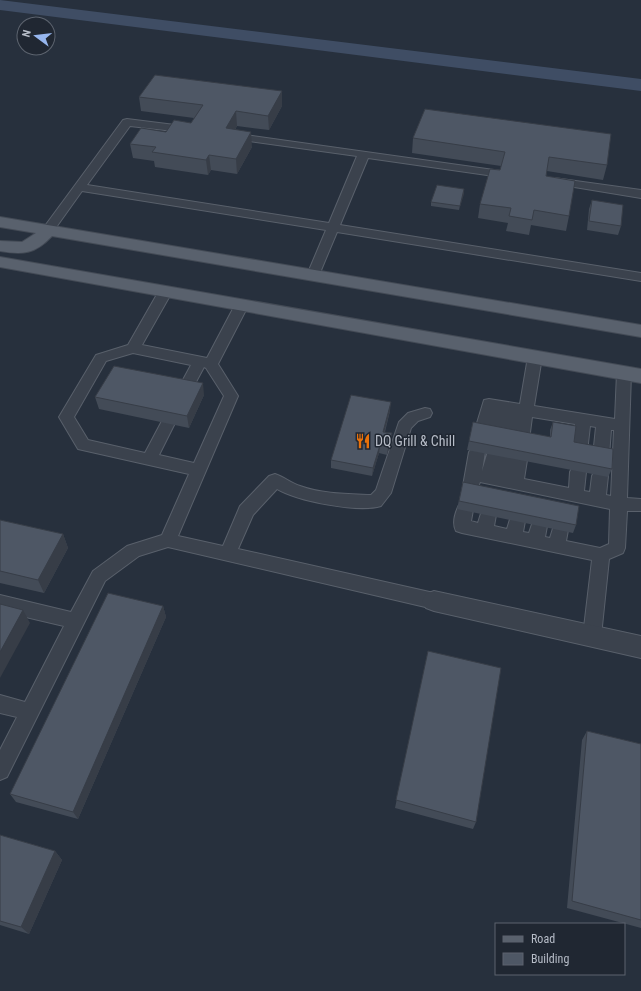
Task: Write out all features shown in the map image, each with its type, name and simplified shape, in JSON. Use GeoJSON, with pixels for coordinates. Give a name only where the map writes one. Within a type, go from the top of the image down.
{"type":"FeatureCollection","features":[{"type":"Feature","properties":{"kind":"main road"},"geometry":{"type":"LineString","coordinates":[[0,222],[641,331]]}},
{"type":"Feature","properties":{"kind":"main road"},"geometry":{"type":"LineString","coordinates":[[0,246],[22,249],[37,243],[48,230]]}},
{"type":"Feature","properties":{"kind":"main road"},"geometry":{"type":"LineString","coordinates":[[0,262],[241,306],[633,374]]}},
{"type":"Feature","properties":{"kind":"street"},"geometry":{"type":"LineString","coordinates":[[434,601],[641,647]]}},
{"type":"Feature","properties":{"kind":"lane"},"geometry":{"type":"LineString","coordinates":[[48,230],[127,122],[197,131]]}},
{"type":"Feature","properties":{"kind":"lane"},"geometry":{"type":"LineString","coordinates":[[231,136],[500,174]]}},
{"type":"Feature","properties":{"kind":"lane"},"geometry":{"type":"LineString","coordinates":[[313,275],[364,154]]}},
{"type":"Feature","properties":{"kind":"lane"},"geometry":{"type":"LineString","coordinates":[[544,180],[641,194]]}},
{"type":"Feature","properties":{"kind":"lane"},"geometry":{"type":"LineString","coordinates":[[79,187],[641,277]]}},
{"type":"Feature","properties":{"kind":"lane"},"geometry":{"type":"LineString","coordinates":[[133,348],[165,292]]}},
{"type":"Feature","properties":{"kind":"lane"},"geometry":{"type":"LineString","coordinates":[[184,391],[205,363],[241,306]]}},
{"type":"Feature","properties":{"kind":"lane"},"geometry":{"type":"LineString","coordinates":[[168,540],[230,396],[205,363],[133,348],[101,358],[66,417],[83,445],[198,470]]}},
{"type":"Feature","properties":{"kind":"lane"},"geometry":{"type":"LineString","coordinates":[[515,408],[502,437],[535,357]]}},
{"type":"Feature","properties":{"kind":"lane"},"geometry":{"type":"LineString","coordinates":[[465,510],[462,526],[487,523],[559,538],[602,555],[617,548],[622,426],[633,374]]}},
{"type":"Feature","properties":{"kind":"lane"},"geometry":{"type":"LineString","coordinates":[[515,408],[622,426]]}},
{"type":"Feature","properties":{"kind":"lane"},"geometry":{"type":"LineString","coordinates":[[228,554],[246,511],[275,480],[292,490],[310,494],[358,501],[375,501],[383,493],[404,426],[413,418],[425,413]]}},
{"type":"Feature","properties":{"kind":"lane"},"geometry":{"type":"LineString","coordinates":[[580,452],[583,420]]}},
{"type":"Feature","properties":{"kind":"lane"},"geometry":{"type":"LineString","coordinates":[[149,459],[168,423]]}},
{"type":"Feature","properties":{"kind":"lane"},"geometry":{"type":"LineString","coordinates":[[601,456],[604,423]]}},
{"type":"Feature","properties":{"kind":"lane"},"geometry":{"type":"LineString","coordinates":[[469,492],[477,452]]}},
{"type":"Feature","properties":{"kind":"lane"},"geometry":{"type":"LineString","coordinates":[[491,497],[505,481],[506,458],[505,481],[520,502]]}},
{"type":"Feature","properties":{"kind":"lane"},"geometry":{"type":"LineString","coordinates":[[567,498],[578,472]]}},
{"type":"Feature","properties":{"kind":"lane"},"geometry":{"type":"LineString","coordinates":[[473,475],[542,488],[567,498],[641,505]]}},
{"type":"Feature","properties":{"kind":"lane"},"geometry":{"type":"LineString","coordinates":[[597,500],[600,476]]}},
{"type":"Feature","properties":{"kind":"lane"},"geometry":{"type":"LineString","coordinates":[[540,507],[542,488]]}},
{"type":"Feature","properties":{"kind":"lane"},"geometry":{"type":"LineString","coordinates":[[0,770],[99,576],[133,551],[168,540],[434,601]]}},
{"type":"Feature","properties":{"kind":"lane"},"geometry":{"type":"LineString","coordinates":[[592,636],[602,555]]}},
{"type":"Feature","properties":{"kind":"lane"},"geometry":{"type":"LineString","coordinates":[[0,603],[76,621]]}},
{"type":"Feature","properties":{"kind":"lane"},"geometry":{"type":"LineString","coordinates":[[0,704],[30,712]]}},
{"type":"Feature","properties":{"kind":"building"},"geometry":{"type":"Polygon","coordinates":[[[155,75],[282,91],[268,116],[236,111],[226,128],[251,132],[236,159],[209,155],[206,160],[152,152],[156,147],[130,144],[141,128],[166,132],[174,120],[191,123],[203,105],[139,97],[155,75]]]}},
{"type":"Feature","properties":{"kind":"building"},"geometry":{"type":"Polygon","coordinates":[[[425,109],[611,134],[607,165],[549,157],[546,176],[575,181],[569,216],[534,210],[532,220],[509,216],[511,208],[480,204],[490,169],[500,170],[505,152],[413,138],[425,109]]]}},
{"type":"Feature","properties":{"kind":"building"},"geometry":{"type":"Polygon","coordinates":[[[437,185],[464,189],[460,206],[431,202],[437,185]]]}},
{"type":"Feature","properties":{"kind":"building"},"geometry":{"type":"Polygon","coordinates":[[[592,200],[623,205],[621,226],[589,221],[592,200]]]}},
{"type":"Feature","properties":{"kind":"building"},"geometry":{"type":"Polygon","coordinates":[[[114,366],[203,383],[187,416],[95,397],[114,366]]]}},
{"type":"Feature","properties":{"kind":"building","name":"DQ Grill & Chill"},"geometry":{"type":"Polygon","coordinates":[[[351,395],[391,402],[383,432],[392,433],[388,447],[380,445],[373,468],[331,460],[351,395]]]}},
{"type":"Feature","properties":{"kind":"building"},"geometry":{"type":"Polygon","coordinates":[[[473,422],[551,437],[553,422],[576,426],[574,442],[613,449],[612,469],[469,441],[473,422]]]}},
{"type":"Feature","properties":{"kind":"building"},"geometry":{"type":"Polygon","coordinates":[[[463,482],[579,506],[576,525],[459,501],[463,482]]]}},
{"type":"Feature","properties":{"kind":"building"},"geometry":{"type":"Polygon","coordinates":[[[0,520],[63,534],[38,580],[0,571],[0,520]]]}},
{"type":"Feature","properties":{"kind":"building"},"geometry":{"type":"Polygon","coordinates":[[[108,593],[163,606],[73,812],[10,794],[108,593]]]}},
{"type":"Feature","properties":{"kind":"building"},"geometry":{"type":"Polygon","coordinates":[[[0,604],[23,610],[0,652],[0,604]]]}},
{"type":"Feature","properties":{"kind":"building"},"geometry":{"type":"Polygon","coordinates":[[[428,651],[501,668],[476,822],[396,800],[428,651]]]}},
{"type":"Feature","properties":{"kind":"building"},"geometry":{"type":"Polygon","coordinates":[[[587,731],[641,744],[641,920],[572,901],[587,731]]]}},
{"type":"Feature","properties":{"kind":"building"},"geometry":{"type":"Polygon","coordinates":[[[0,835],[55,851],[21,927],[0,921],[0,835]]]}},
{"type":"Feature","properties":{"kind":"waterway"},"geometry":{"type":"LineString","coordinates":[[0,5],[641,85]]}},
{"type":"Feature","properties":{"kind":"place","name":"DQ Grill & Chill"},"geometry":{"type":"Point","coordinates":[363,441]}}]}
